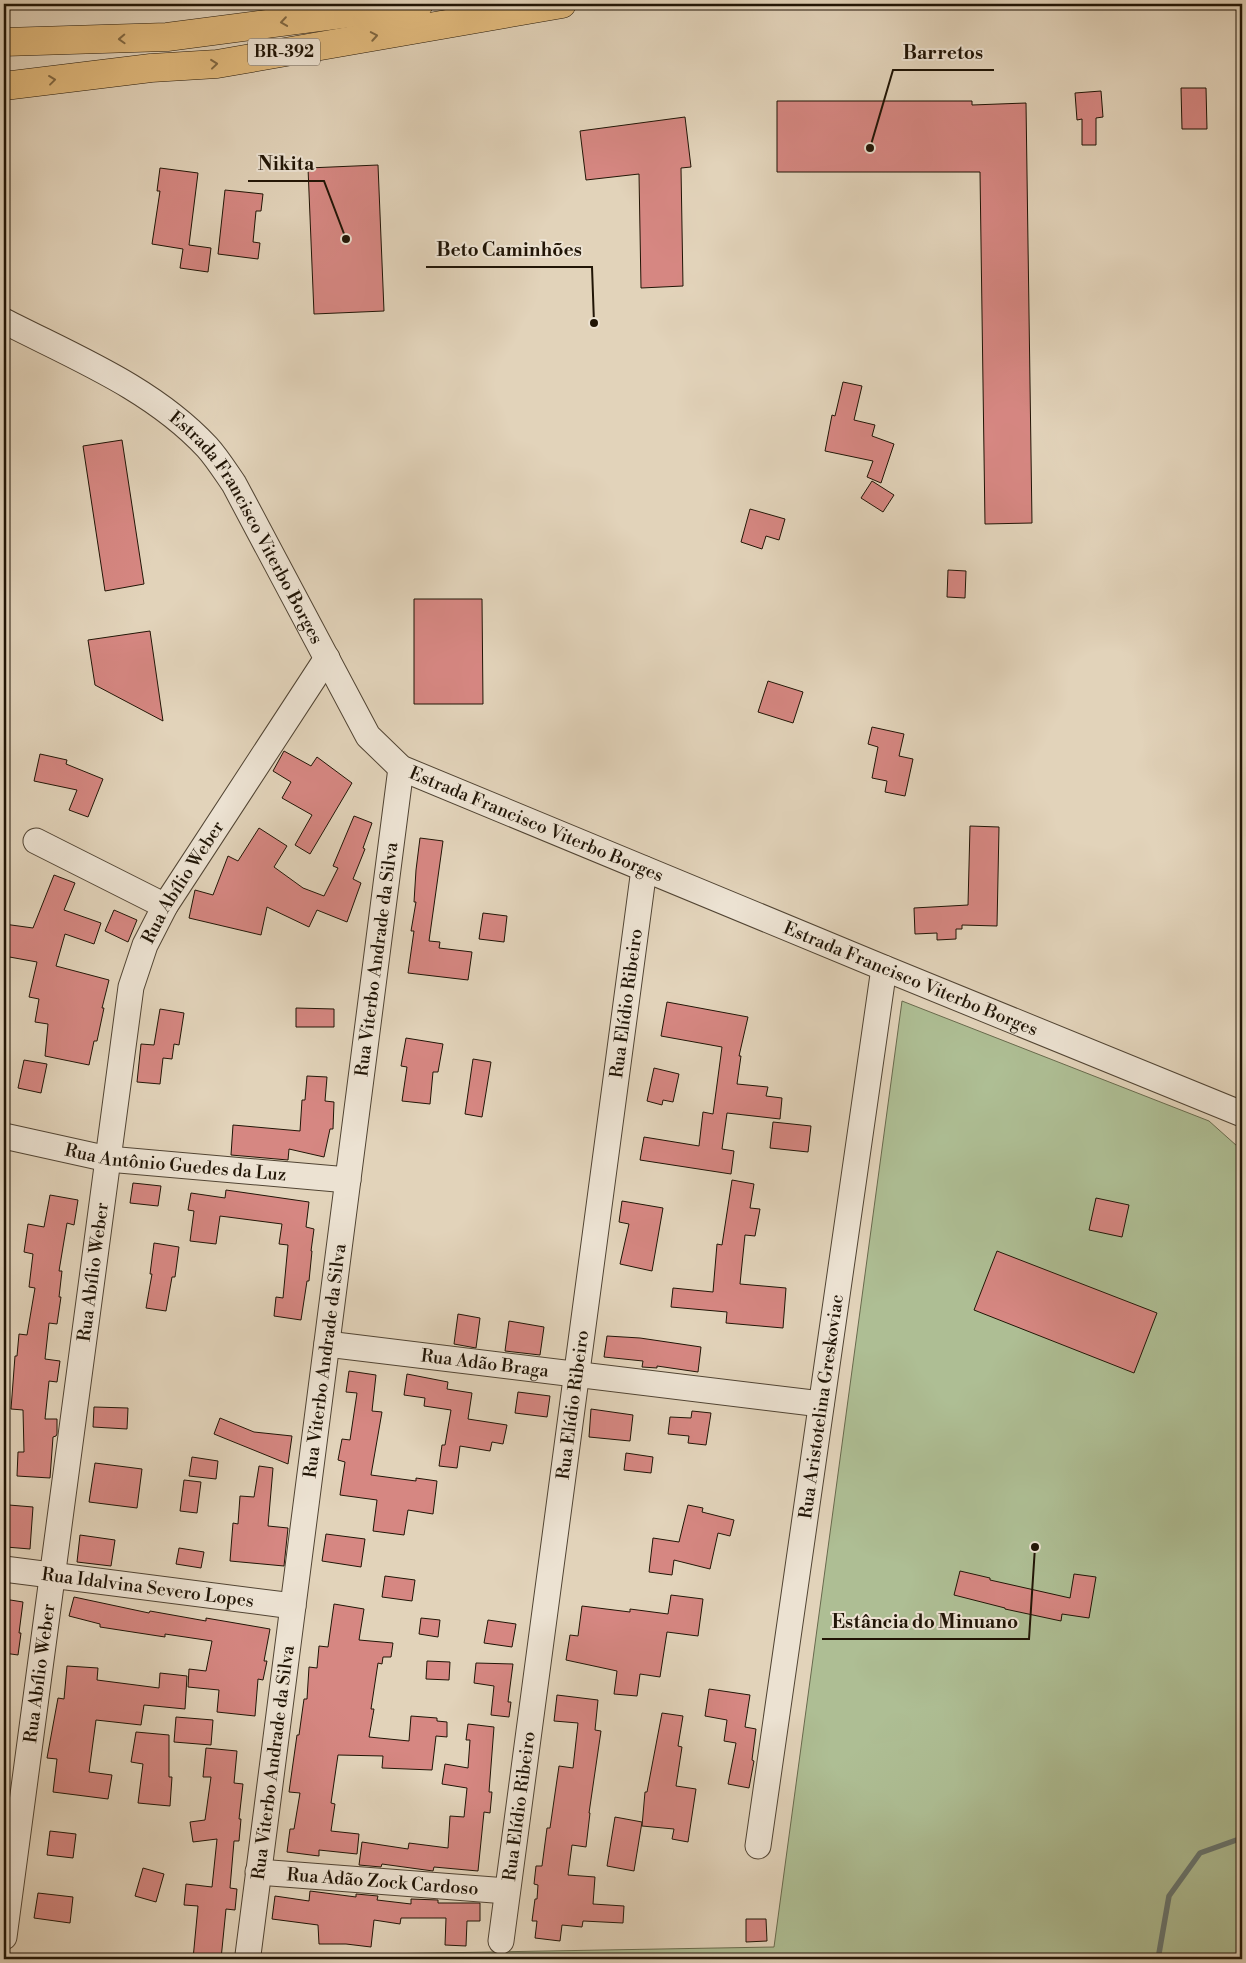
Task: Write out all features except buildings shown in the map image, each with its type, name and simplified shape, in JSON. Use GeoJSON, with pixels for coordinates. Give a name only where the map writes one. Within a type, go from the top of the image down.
{"type":"FeatureCollection","features":[{"type":"Feature","properties":{"kind":"highway","name":"BR-392"},"geometry":{"type":"LineString","coordinates":[[4,42],[167,38],[419,4]]}},
{"type":"Feature","properties":{"kind":"highway","name":"BR-392"},"geometry":{"type":"LineString","coordinates":[[4,86],[151,68],[217,64],[562,4]]}},
{"type":"Feature","properties":{"kind":"street","name":"Estrada Francisco Viterbo Borges"},"geometry":{"type":"LineString","coordinates":[[4,321],[106,373],[148,398],[182,423],[208,448],[234,484],[368,736],[401,768],[1242,1114]]}},
{"type":"Feature","properties":{"kind":"street","name":"Rua Abílio Weber"},"geometry":{"type":"LineString","coordinates":[[4,1937],[12,1818],[52,1575],[131,987],[145,945],[165,906],[327,658]]}},
{"type":"Feature","properties":{"kind":"street","name":"Rua Viterbo Andrade da Silva"},"geometry":{"type":"LineString","coordinates":[[248,1955],[401,768]]}},
{"type":"Feature","properties":{"kind":"street"},"geometry":{"type":"LineString","coordinates":[[36,841],[165,906]]}},
{"type":"Feature","properties":{"kind":"street","name":"Rua Elídio Ribeiro"},"geometry":{"type":"LineString","coordinates":[[501,1941],[644,869]]}},
{"type":"Feature","properties":{"kind":"street","name":"Rua Aristotelina Greskoviac"},"geometry":{"type":"LineString","coordinates":[[758,1846],[884,968]]}},
{"type":"Feature","properties":{"kind":"street","name":"Rua Antônio Guedes da Luz"},"geometry":{"type":"LineString","coordinates":[[4,1136],[108,1159],[348,1180]]}},
{"type":"Feature","properties":{"kind":"street","name":"Rua Adão Braga"},"geometry":{"type":"LineString","coordinates":[[327,1344],[821,1404]]}},
{"type":"Feature","properties":{"kind":"street","name":"Rua Idalvina Severo Lopes"},"geometry":{"type":"LineString","coordinates":[[4,1569],[293,1606]]}},
{"type":"Feature","properties":{"kind":"street","name":"Rua Adão Zock Cardoso"},"geometry":{"type":"LineString","coordinates":[[258,1872],[507,1891]]}},
{"type":"Feature","properties":{"kind":"green space"},"geometry":{"type":"Polygon","coordinates":[[[902,1001],[1209,1121],[1237,1146],[1242,1145],[1242,1959],[264,1959],[264,1956],[774,1947],[902,1001]]]}},
{"type":"Feature","properties":{"kind":"waterway"},"geometry":{"type":"LineString","coordinates":[[1158,1959],[1169,1896],[1200,1853],[1242,1838]]}},
{"type":"Feature","properties":{"kind":"place","name":"Barretos"},"geometry":{"type":"Point","coordinates":[870,148]}},
{"type":"Feature","properties":{"kind":"place","name":"Nikita"},"geometry":{"type":"Point","coordinates":[346,239]}},
{"type":"Feature","properties":{"kind":"place","name":"Beto Caminhões"},"geometry":{"type":"Point","coordinates":[594,323]}},
{"type":"Feature","properties":{"kind":"place","name":"Estância do Minuano"},"geometry":{"type":"Point","coordinates":[1035,1547]}}]}
